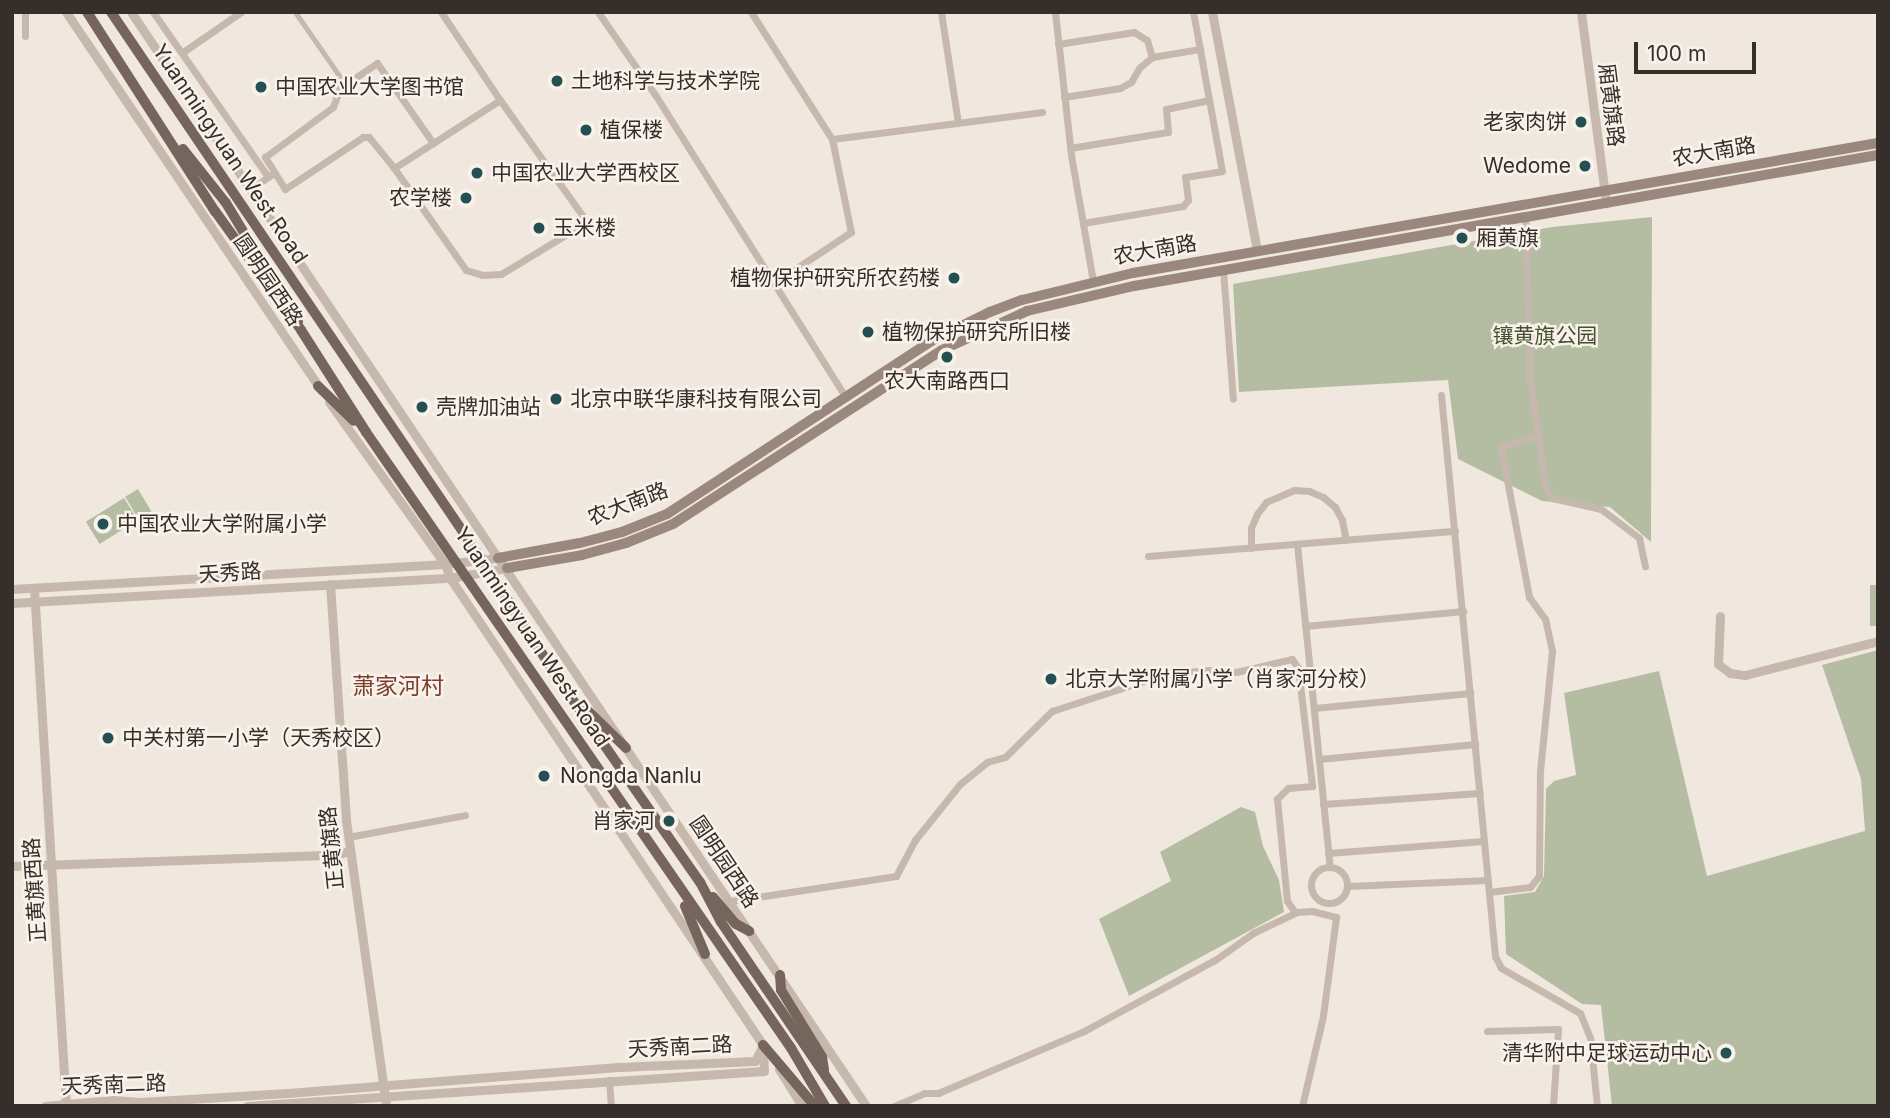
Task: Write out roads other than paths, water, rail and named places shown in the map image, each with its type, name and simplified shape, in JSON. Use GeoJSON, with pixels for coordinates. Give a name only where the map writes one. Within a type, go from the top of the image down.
{"type":"FeatureCollection","features":[{"type":"Feature","properties":{"kind":"main road","name":"Yuanmingyuan West Road"},"geometry":{"type":"LineString","coordinates":[[113,12],[328,337],[482,560],[561,683],[700,882],[721,922],[846,1106]]}},
{"type":"Feature","properties":{"kind":"main road","name":"Yuanmingyuan West Road"},"geometry":{"type":"LineString","coordinates":[[87,15],[166,133],[187,153],[226,204],[366,432],[468,575],[678,887],[791,1048],[825,1106]]}},
{"type":"Feature","properties":{"kind":"main road","name":"农大南路"},"geometry":{"type":"LineString","coordinates":[[498,558],[580,543],[622,532],[667,514],[962,325],[1023,300],[1093,281],[1878,143]]}},
{"type":"Feature","properties":{"kind":"main road","name":"农大南路"},"geometry":{"type":"LineString","coordinates":[[507,568],[582,555],[625,543],[673,524],[942,350],[996,322],[1074,298],[1878,155]]}},
{"type":"Feature","properties":{"kind":"main road"},"geometry":{"type":"LineString","coordinates":[[318,386],[366,432]]}},
{"type":"Feature","properties":{"kind":"main road"},"geometry":{"type":"LineString","coordinates":[[561,683],[626,748]]}},
{"type":"Feature","properties":{"kind":"main road"},"geometry":{"type":"LineString","coordinates":[[700,882],[736,924],[749,931]]}},
{"type":"Feature","properties":{"kind":"main road"},"geometry":{"type":"LineString","coordinates":[[678,887],[705,954]]}},
{"type":"Feature","properties":{"kind":"main road"},"geometry":{"type":"LineString","coordinates":[[780,975],[781,990],[822,1056],[824,1073]]}},
{"type":"Feature","properties":{"kind":"main road"},"geometry":{"type":"LineString","coordinates":[[763,1045],[802,1086],[815,1106]]}},
{"type":"Feature","properties":{"kind":"street"},"geometry":{"type":"LineString","coordinates":[[24,12],[25,36]]}},
{"type":"Feature","properties":{"kind":"street","name":"圆明园西路"},"geometry":{"type":"LineString","coordinates":[[66,12],[318,386],[445,565],[450,578]]}},
{"type":"Feature","properties":{"kind":"street","name":"圆明园西路"},"geometry":{"type":"LineString","coordinates":[[131,12],[731,901],[866,1106]]}},
{"type":"Feature","properties":{"kind":"street"},"geometry":{"type":"LineString","coordinates":[[153,12],[271,175],[285,189],[363,138],[369,137],[466,270],[482,275],[501,274],[587,222],[441,12]]}},
{"type":"Feature","properties":{"kind":"street"},"geometry":{"type":"LineString","coordinates":[[183,52],[241,12]]}},
{"type":"Feature","properties":{"kind":"street"},"geometry":{"type":"LineString","coordinates":[[295,12],[345,84]]}},
{"type":"Feature","properties":{"kind":"street"},"geometry":{"type":"LineString","coordinates":[[598,12],[656,96],[846,398]]}},
{"type":"Feature","properties":{"kind":"street"},"geometry":{"type":"LineString","coordinates":[[751,12],[832,139],[851,232],[774,283]]}},
{"type":"Feature","properties":{"kind":"street"},"geometry":{"type":"LineString","coordinates":[[942,12],[958,123]]}},
{"type":"Feature","properties":{"kind":"street"},"geometry":{"type":"LineString","coordinates":[[1055,12],[1070,148],[1093,281]]}},
{"type":"Feature","properties":{"kind":"street"},"geometry":{"type":"LineString","coordinates":[[1083,223],[1183,206],[1188,200],[1185,177],[1222,171],[1193,12]]}},
{"type":"Feature","properties":{"kind":"street"},"geometry":{"type":"LineString","coordinates":[[1212,12],[1257,251]]}},
{"type":"Feature","properties":{"kind":"street","name":"厢黄旗路"},"geometry":{"type":"LineString","coordinates":[[1581,12],[1605,203]]}},
{"type":"Feature","properties":{"kind":"street"},"geometry":{"type":"LineString","coordinates":[[1058,44],[1134,32],[1147,40],[1152,57]]}},
{"type":"Feature","properties":{"kind":"street"},"geometry":{"type":"LineString","coordinates":[[1065,97],[1120,88],[1130,82],[1139,68],[1152,57],[1200,49]]}},
{"type":"Feature","properties":{"kind":"street"},"geometry":{"type":"LineString","coordinates":[[271,175],[265,157],[334,107],[340,88],[377,63],[433,143]]}},
{"type":"Feature","properties":{"kind":"street"},"geometry":{"type":"LineString","coordinates":[[394,168],[500,100]]}},
{"type":"Feature","properties":{"kind":"street"},"geometry":{"type":"LineString","coordinates":[[1070,148],[1168,132],[1166,109],[1209,100]]}},
{"type":"Feature","properties":{"kind":"street"},"geometry":{"type":"LineString","coordinates":[[832,139],[1042,112]]}},
{"type":"Feature","properties":{"kind":"street"},"geometry":{"type":"LineString","coordinates":[[251,189],[271,175]]}},
{"type":"Feature","properties":{"kind":"street"},"geometry":{"type":"LineString","coordinates":[[1525,217],[1531,381],[1545,486],[1552,499],[1601,509],[1639,538],[1645,566]]}},
{"type":"Feature","properties":{"kind":"street"},"geometry":{"type":"LineString","coordinates":[[1223,270],[1233,399]]}},
{"type":"Feature","properties":{"kind":"street"},"geometry":{"type":"LineString","coordinates":[[1441,395],[1495,956],[1501,968],[1580,1013],[1590,1038],[1597,1106]]}},
{"type":"Feature","properties":{"kind":"street"},"geometry":{"type":"LineString","coordinates":[[1489,892],[1530,887],[1539,876],[1540,771],[1552,652],[1545,619],[1529,597],[1501,447],[1538,435]]}},
{"type":"Feature","properties":{"kind":"street"},"geometry":{"type":"LineString","coordinates":[[1251,548],[1251,528],[1257,513],[1266,502],[1294,490],[1323,497],[1335,507],[1342,520],[1346,540]]}},
{"type":"Feature","properties":{"kind":"street"},"geometry":{"type":"LineString","coordinates":[[1148,556],[1455,531]]}},
{"type":"Feature","properties":{"kind":"street"},"geometry":{"type":"LineString","coordinates":[[1297,544],[1330,867]]}},
{"type":"Feature","properties":{"kind":"street","name":"天秀路"},"geometry":{"type":"LineString","coordinates":[[12,589],[445,565],[498,558]]}},
{"type":"Feature","properties":{"kind":"street","name":"天秀路"},"geometry":{"type":"LineString","coordinates":[[12,603],[450,578],[507,568]]}},
{"type":"Feature","properties":{"kind":"street"},"geometry":{"type":"LineString","coordinates":[[450,578],[705,954],[802,1106]]}},
{"type":"Feature","properties":{"kind":"street","name":"正黄旗路"},"geometry":{"type":"LineString","coordinates":[[330,584],[349,851],[386,1101]]}},
{"type":"Feature","properties":{"kind":"street","name":"正黄旗西路"},"geometry":{"type":"LineString","coordinates":[[34,589],[66,1106]]}},
{"type":"Feature","properties":{"kind":"street"},"geometry":{"type":"LineString","coordinates":[[1305,626],[1462,611]]}},
{"type":"Feature","properties":{"kind":"street"},"geometry":{"type":"LineString","coordinates":[[1720,616],[1718,664],[1730,673],[1745,675],[1878,641]]}},
{"type":"Feature","properties":{"kind":"street"},"geometry":{"type":"LineString","coordinates":[[731,901],[896,876],[915,840],[960,784],[987,762],[1005,757],[1052,711],[1165,674],[1209,670],[1236,671],[1292,659],[1298,668],[1312,786],[1288,788],[1277,799],[1287,901],[1295,912]]}},
{"type":"Feature","properties":{"kind":"street"},"geometry":{"type":"LineString","coordinates":[[1314,708],[1470,694]]}},
{"type":"Feature","properties":{"kind":"street"},"geometry":{"type":"LineString","coordinates":[[1319,759],[1475,744]]}},
{"type":"Feature","properties":{"kind":"street"},"geometry":{"type":"LineString","coordinates":[[1324,804],[1480,793]]}},
{"type":"Feature","properties":{"kind":"street"},"geometry":{"type":"LineString","coordinates":[[348,837],[465,816]]}},
{"type":"Feature","properties":{"kind":"street"},"geometry":{"type":"LineString","coordinates":[[1328,853],[1484,841]]}},
{"type":"Feature","properties":{"kind":"street"},"geometry":{"type":"LineString","coordinates":[[12,866],[333,855],[349,851]]}},
{"type":"Feature","properties":{"kind":"street"},"geometry":{"type":"LineString","coordinates":[[1330,867],[1345,875],[1348,886],[1343,897],[1333,903],[1321,901],[1311,886],[1315,874],[1330,867]]}},
{"type":"Feature","properties":{"kind":"street"},"geometry":{"type":"LineString","coordinates":[[1348,886],[1488,880]]}},
{"type":"Feature","properties":{"kind":"street"},"geometry":{"type":"LineString","coordinates":[[1302,1106],[1322,1016],[1336,916],[1333,903]]}},
{"type":"Feature","properties":{"kind":"street"},"geometry":{"type":"LineString","coordinates":[[894,1106],[924,1093],[938,1093],[1084,1031],[1215,960],[1253,933],[1295,912],[1312,911],[1336,916]]}},
{"type":"Feature","properties":{"kind":"street"},"geometry":{"type":"LineString","coordinates":[[1487,1031],[1558,1029],[1553,1106]]}},
{"type":"Feature","properties":{"kind":"street","name":"天秀南二路"},"geometry":{"type":"LineString","coordinates":[[45,1106],[621,1067],[755,1061],[763,1045]]}},
{"type":"Feature","properties":{"kind":"street","name":"天秀南二路"},"geometry":{"type":"LineString","coordinates":[[247,1106],[386,1101],[609,1080],[764,1071],[763,1045]]}},
{"type":"Feature","properties":{"kind":"street"},"geometry":{"type":"LineString","coordinates":[[609,1080],[611,1106]]}},
{"type":"Feature","properties":{"kind":"place","name":"土地科学与技术学院"},"geometry":{"type":"Point","coordinates":[557,81]}},
{"type":"Feature","properties":{"kind":"place","name":"中国农业大学图书馆"},"geometry":{"type":"Point","coordinates":[261,87]}},
{"type":"Feature","properties":{"kind":"place","name":"老家肉饼"},"geometry":{"type":"Point","coordinates":[1581,122]}},
{"type":"Feature","properties":{"kind":"place","name":"植保楼"},"geometry":{"type":"Point","coordinates":[586,130]}},
{"type":"Feature","properties":{"kind":"place","name":"Wedome"},"geometry":{"type":"Point","coordinates":[1585,166]}},
{"type":"Feature","properties":{"kind":"place","name":"中国农业大学西校区"},"geometry":{"type":"Point","coordinates":[477,173]}},
{"type":"Feature","properties":{"kind":"place","name":"农学楼"},"geometry":{"type":"Point","coordinates":[466,198]}},
{"type":"Feature","properties":{"kind":"place","name":"玉米楼"},"geometry":{"type":"Point","coordinates":[539,228]}},
{"type":"Feature","properties":{"kind":"place","name":"厢黄旗"},"geometry":{"type":"Point","coordinates":[1462,238]}},
{"type":"Feature","properties":{"kind":"place","name":"植物保护研究所农药楼"},"geometry":{"type":"Point","coordinates":[954,278]}},
{"type":"Feature","properties":{"kind":"place","name":"植物保护研究所旧楼"},"geometry":{"type":"Point","coordinates":[868,332]}},
{"type":"Feature","properties":{"kind":"place","name":"农大南路西口"},"geometry":{"type":"Point","coordinates":[947,357]}},
{"type":"Feature","properties":{"kind":"place","name":"北京中联华康科技有限公司"},"geometry":{"type":"Point","coordinates":[556,399]}},
{"type":"Feature","properties":{"kind":"place","name":"壳牌加油站"},"geometry":{"type":"Point","coordinates":[422,407]}},
{"type":"Feature","properties":{"kind":"place","name":"中国农业大学附属小学"},"geometry":{"type":"Point","coordinates":[103,524]}},
{"type":"Feature","properties":{"kind":"place","name":"北京大学附属小学（肖家河分校）"},"geometry":{"type":"Point","coordinates":[1051,679]}},
{"type":"Feature","properties":{"kind":"place","name":"中关村第一小学（天秀校区）"},"geometry":{"type":"Point","coordinates":[108,738]}},
{"type":"Feature","properties":{"kind":"place","name":"Nongda Nanlu"},"geometry":{"type":"Point","coordinates":[544,776]}},
{"type":"Feature","properties":{"kind":"place","name":"肖家河"},"geometry":{"type":"Point","coordinates":[669,821]}},
{"type":"Feature","properties":{"kind":"place","name":"清华附中足球运动中心"},"geometry":{"type":"Point","coordinates":[1726,1053]}},
{"type":"Feature","properties":{"kind":"district","name":"萧家河村"},"geometry":{"type":"Point","coordinates":[398,686]}},
{"type":"Feature","properties":{"kind":"park label","name":"镶黄旗公园"},"geometry":{"type":"Point","coordinates":[1545,336]}}]}
